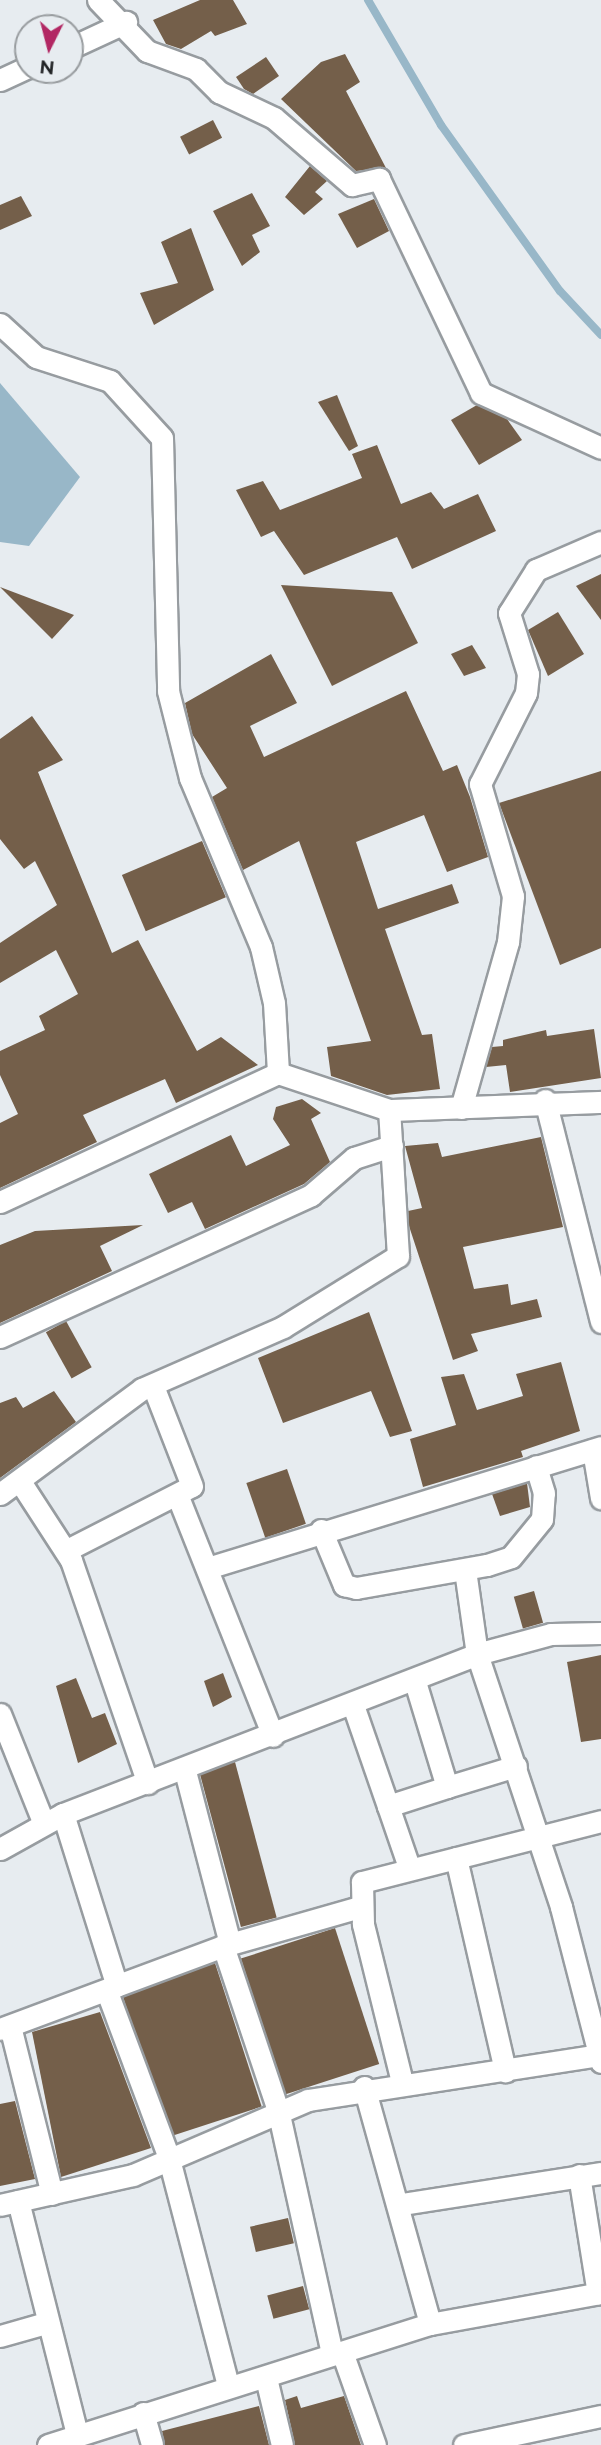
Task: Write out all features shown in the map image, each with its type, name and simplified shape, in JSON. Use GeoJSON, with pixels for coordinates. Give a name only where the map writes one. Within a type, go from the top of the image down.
{"type":"FeatureCollection","features":[{"type":"Feature","properties":{"kind":"street"},"geometry":{"type":"LineString","coordinates":[[97,0],[126,22],[147,51],[195,69],[219,92],[274,118],[352,185],[379,178],[481,393],[601,448]]}},
{"type":"Feature","properties":{"kind":"street"},"geometry":{"type":"LineString","coordinates":[[84,42],[126,22]]}},
{"type":"Feature","properties":{"kind":"street"},"geometry":{"type":"LineString","coordinates":[[0,324],[36,357],[110,381],[162,438],[168,691],[190,778],[261,947],[274,1003],[278,1073]]}},
{"type":"Feature","properties":{"kind":"street"},"geometry":{"type":"LineString","coordinates":[[461,1108],[508,942],[513,896],[480,784],[526,693],[527,674],[509,613],[536,570],[601,542]]}},
{"type":"Feature","properties":{"kind":"street"},"geometry":{"type":"LineString","coordinates":[[0,1202],[278,1073],[389,1110],[461,1108],[545,1100],[601,1102]]}},
{"type":"Feature","properties":{"kind":"street"},"geometry":{"type":"LineString","coordinates":[[545,1100],[601,1322]]}},
{"type":"Feature","properties":{"kind":"street"},"geometry":{"type":"LineString","coordinates":[[0,1494],[21,1483],[104,1415],[153,1386],[283,1327],[398,1256],[389,1110]]}},
{"type":"Feature","properties":{"kind":"street"},"geometry":{"type":"LineString","coordinates":[[0,1337],[311,1195],[355,1158],[392,1146]]}},
{"type":"Feature","properties":{"kind":"street"},"geometry":{"type":"LineString","coordinates":[[67,1550],[178,1497],[192,1482],[153,1386]]}},
{"type":"Feature","properties":{"kind":"street"},"geometry":{"type":"LineString","coordinates":[[211,1567],[321,1530],[597,1449],[601,1498]]}},
{"type":"Feature","properties":{"kind":"street"},"geometry":{"type":"LineString","coordinates":[[321,1530],[344,1585],[465,1570],[511,1557],[533,1537],[544,1493],[536,1466]]}},
{"type":"Feature","properties":{"kind":"street"},"geometry":{"type":"LineString","coordinates":[[21,1483],[67,1550],[148,1783]]}},
{"type":"Feature","properties":{"kind":"street"},"geometry":{"type":"LineString","coordinates":[[178,1497],[211,1567],[273,1736]]}},
{"type":"Feature","properties":{"kind":"street"},"geometry":{"type":"LineString","coordinates":[[77,2434],[9,2203],[133,2175],[168,2155],[278,2110],[364,2087],[600,2059],[538,1836],[477,1654],[465,1570]]}},
{"type":"Feature","properties":{"kind":"street"},"geometry":{"type":"LineString","coordinates":[[0,1849],[63,1814],[185,1771],[415,1682],[477,1654],[551,1634],[601,1633]]}},
{"type":"Feature","properties":{"kind":"street"},"geometry":{"type":"LineString","coordinates":[[415,1682],[447,1787]]}},
{"type":"Feature","properties":{"kind":"street"},"geometry":{"type":"LineString","coordinates":[[353,1705],[409,1867]]}},
{"type":"Feature","properties":{"kind":"street"},"geometry":{"type":"LineString","coordinates":[[0,1714],[44,1824]]}},
{"type":"Feature","properties":{"kind":"street"},"geometry":{"type":"LineString","coordinates":[[388,1806],[516,1766]]}},
{"type":"Feature","properties":{"kind":"street"},"geometry":{"type":"LineString","coordinates":[[185,1771],[226,1945],[278,2110],[337,2353],[375,2445]]}},
{"type":"Feature","properties":{"kind":"street"},"geometry":{"type":"LineString","coordinates":[[63,1814],[112,1989],[168,2155],[228,2386]]}},
{"type":"Feature","properties":{"kind":"street"},"geometry":{"type":"LineString","coordinates":[[402,2082],[360,1907],[362,1882],[409,1867],[456,1858],[601,1821]]}},
{"type":"Feature","properties":{"kind":"street"},"geometry":{"type":"LineString","coordinates":[[456,1858],[505,2071]]}},
{"type":"Feature","properties":{"kind":"street"},"geometry":{"type":"LineString","coordinates":[[52,2194],[5,2028],[226,1945],[360,1907]]}},
{"type":"Feature","properties":{"kind":"street"},"geometry":{"type":"LineString","coordinates":[[364,2087],[402,2204],[430,2324]]}},
{"type":"Feature","properties":{"kind":"street"},"geometry":{"type":"LineString","coordinates":[[402,2204],[579,2175],[601,2174]]}},
{"type":"Feature","properties":{"kind":"street"},"geometry":{"type":"LineString","coordinates":[[48,2445],[430,2324],[599,2293],[579,2175]]}},
{"type":"Feature","properties":{"kind":"street"},"geometry":{"type":"LineString","coordinates":[[0,2336],[46,2323]]}},
{"type":"Feature","properties":{"kind":"street"},"geometry":{"type":"LineString","coordinates":[[265,2378],[282,2445]]}},
{"type":"Feature","properties":{"kind":"street"},"geometry":{"type":"LineString","coordinates":[[143,2413],[152,2445]]}},
{"type":"Feature","properties":{"kind":"street"},"geometry":{"type":"LineString","coordinates":[[464,2445],[601,2416]]}},
{"type":"Feature","properties":{"kind":"water"},"geometry":{"type":"Polygon","coordinates":[[[0,383],[80,477],[29,546],[0,542],[0,383]]]}},
{"type":"Feature","properties":{"kind":"building"},"geometry":{"type":"Polygon","coordinates":[[[200,0],[233,0],[247,24],[215,36],[211,31],[181,49],[166,44],[153,20],[200,0]]]}},
{"type":"Feature","properties":{"kind":"building"},"geometry":{"type":"Polygon","coordinates":[[[345,54],[360,82],[346,91],[386,168],[356,171],[281,99],[321,62],[345,54]]]}},
{"type":"Feature","properties":{"kind":"building"},"geometry":{"type":"Polygon","coordinates":[[[266,57],[279,76],[253,94],[244,89],[236,77],[266,57]]]}},
{"type":"Feature","properties":{"kind":"building"},"geometry":{"type":"Polygon","coordinates":[[[213,120],[222,138],[189,155],[180,137],[213,120]]]}},
{"type":"Feature","properties":{"kind":"building"},"geometry":{"type":"Polygon","coordinates":[[[310,166],[327,181],[315,192],[323,199],[304,215],[285,197],[310,166]]]}},
{"type":"Feature","properties":{"kind":"building"},"geometry":{"type":"Polygon","coordinates":[[[252,193],[270,226],[252,235],[260,252],[242,266],[213,211],[252,193]]]}},
{"type":"Feature","properties":{"kind":"building"},"geometry":{"type":"Polygon","coordinates":[[[21,196],[32,216],[0,230],[0,205],[21,196]]]}},
{"type":"Feature","properties":{"kind":"building"},"geometry":{"type":"Polygon","coordinates":[[[374,199],[389,231],[357,248],[338,214],[374,199]]]}},
{"type":"Feature","properties":{"kind":"building"},"geometry":{"type":"Polygon","coordinates":[[[191,228],[214,290],[154,325],[140,293],[178,283],[161,242],[191,228]]]}},
{"type":"Feature","properties":{"kind":"building"},"geometry":{"type":"Polygon","coordinates":[[[337,395],[358,446],[349,451],[318,402],[337,395]]]}},
{"type":"Feature","properties":{"kind":"building"},"geometry":{"type":"Polygon","coordinates":[[[477,405],[507,419],[522,440],[479,465],[451,420],[477,405]]]}},
{"type":"Feature","properties":{"kind":"building"},"geometry":{"type":"Polygon","coordinates":[[[377,445],[401,504],[431,492],[444,509],[478,494],[496,531],[412,569],[397,537],[304,575],[274,531],[261,537],[236,490],[263,481],[280,510],[362,478],[352,454],[377,445]]]}},
{"type":"Feature","properties":{"kind":"building"},"geometry":{"type":"Polygon","coordinates":[[[601,574],[601,620],[576,586],[601,574]]]}},
{"type":"Feature","properties":{"kind":"building"},"geometry":{"type":"Polygon","coordinates":[[[281,585],[392,592],[418,643],[332,686],[281,585]]]}},
{"type":"Feature","properties":{"kind":"building"},"geometry":{"type":"Polygon","coordinates":[[[0,587],[74,615],[52,639],[0,587]]]}},
{"type":"Feature","properties":{"kind":"building"},"geometry":{"type":"Polygon","coordinates":[[[558,612],[584,654],[548,676],[528,630],[558,612]]]}},
{"type":"Feature","properties":{"kind":"building"},"geometry":{"type":"Polygon","coordinates":[[[472,645],[486,668],[464,676],[451,654],[472,645]]]}},
{"type":"Feature","properties":{"kind":"building"},"geometry":{"type":"Polygon","coordinates":[[[271,654],[297,703],[250,726],[264,757],[406,691],[443,771],[457,765],[470,797],[488,857],[447,872],[424,815],[356,842],[378,909],[452,884],[459,903],[385,929],[422,1035],[432,1034],[440,1089],[387,1095],[331,1076],[327,1047],[371,1041],[299,841],[243,870],[212,797],[227,788],[192,734],[185,703],[271,654]]]}},
{"type":"Feature","properties":{"kind":"building"},"geometry":{"type":"Polygon","coordinates":[[[32,716],[63,760],[38,772],[112,953],[138,940],[197,1051],[221,1037],[258,1065],[176,1103],[165,1079],[83,1115],[97,1142],[0,1188],[0,1123],[18,1114],[0,1075],[0,1051],[45,1030],[39,1016],[78,994],[56,950],[0,983],[0,943],[57,905],[35,861],[24,869],[0,839],[0,739],[32,716]]]}},
{"type":"Feature","properties":{"kind":"building"},"geometry":{"type":"Polygon","coordinates":[[[601,771],[601,948],[560,965],[499,803],[601,771]]]}},
{"type":"Feature","properties":{"kind":"building"},"geometry":{"type":"Polygon","coordinates":[[[202,841],[226,897],[146,931],[122,875],[202,841]]]}},
{"type":"Feature","properties":{"kind":"building"},"geometry":{"type":"Polygon","coordinates":[[[594,1029],[601,1078],[510,1092],[506,1065],[486,1067],[492,1047],[503,1046],[503,1040],[546,1030],[547,1036],[594,1029]]]}},
{"type":"Feature","properties":{"kind":"building"},"geometry":{"type":"Polygon","coordinates":[[[302,1099],[321,1113],[311,1119],[330,1162],[304,1184],[205,1229],[192,1202],[168,1213],[149,1174],[231,1135],[246,1166],[290,1145],[273,1119],[276,1107],[302,1099]]]}},
{"type":"Feature","properties":{"kind":"building"},"geometry":{"type":"Polygon","coordinates":[[[541,1137],[563,1227],[463,1247],[474,1289],[508,1284],[511,1305],[537,1299],[542,1317],[471,1334],[478,1351],[453,1360],[409,1226],[408,1211],[422,1208],[405,1146],[438,1143],[442,1157],[541,1137]]]}},
{"type":"Feature","properties":{"kind":"building"},"geometry":{"type":"Polygon","coordinates":[[[143,1225],[100,1246],[112,1271],[0,1323],[0,1245],[35,1231],[143,1225]]]}},
{"type":"Feature","properties":{"kind":"building"},"geometry":{"type":"Polygon","coordinates":[[[369,1312],[412,1431],[390,1437],[371,1391],[283,1423],[258,1358],[369,1312]]]}},
{"type":"Feature","properties":{"kind":"building"},"geometry":{"type":"Polygon","coordinates":[[[66,1321],[92,1367],[72,1379],[46,1332],[66,1321]]]}},
{"type":"Feature","properties":{"kind":"building"},"geometry":{"type":"Polygon","coordinates":[[[561,1362],[580,1431],[521,1451],[523,1457],[423,1487],[410,1439],[456,1425],[441,1377],[464,1374],[477,1410],[523,1396],[516,1374],[561,1362]]]}},
{"type":"Feature","properties":{"kind":"building"},"geometry":{"type":"Polygon","coordinates":[[[54,1391],[76,1422],[0,1478],[0,1403],[16,1397],[23,1408],[54,1391]]]}},
{"type":"Feature","properties":{"kind":"building"},"geometry":{"type":"Polygon","coordinates":[[[287,1469],[306,1524],[265,1538],[246,1483],[287,1469]]]}},
{"type":"Feature","properties":{"kind":"building"},"geometry":{"type":"Polygon","coordinates":[[[527,1483],[530,1507],[500,1516],[492,1494],[527,1483]]]}},
{"type":"Feature","properties":{"kind":"building"},"geometry":{"type":"Polygon","coordinates":[[[534,1591],[543,1623],[523,1629],[514,1597],[534,1591]]]}},
{"type":"Feature","properties":{"kind":"building"},"geometry":{"type":"Polygon","coordinates":[[[601,1655],[601,1739],[581,1742],[567,1662],[601,1655]]]}},
{"type":"Feature","properties":{"kind":"building"},"geometry":{"type":"Polygon","coordinates":[[[223,1673],[232,1697],[213,1707],[204,1681],[223,1673]]]}},
{"type":"Feature","properties":{"kind":"building"},"geometry":{"type":"Polygon","coordinates":[[[76,1678],[92,1718],[105,1713],[117,1744],[78,1763],[56,1686],[76,1678]]]}},
{"type":"Feature","properties":{"kind":"building"},"geometry":{"type":"Polygon","coordinates":[[[235,1762],[277,1918],[241,1927],[199,1772],[235,1762]]]}},
{"type":"Feature","properties":{"kind":"building"},"geometry":{"type":"Polygon","coordinates":[[[335,1928],[379,2064],[285,2095],[241,1959],[335,1928]]]}},
{"type":"Feature","properties":{"kind":"building"},"geometry":{"type":"Polygon","coordinates":[[[215,1963],[262,2107],[168,2137],[122,1993],[215,1963]]]}},
{"type":"Feature","properties":{"kind":"building"},"geometry":{"type":"Polygon","coordinates":[[[100,2012],[151,2148],[61,2177],[32,2032],[100,2012]]]}},
{"type":"Feature","properties":{"kind":"building"},"geometry":{"type":"Polygon","coordinates":[[[15,2101],[35,2179],[0,2186],[0,2104],[15,2101]]]}},
{"type":"Feature","properties":{"kind":"building"},"geometry":{"type":"Polygon","coordinates":[[[288,2218],[294,2243],[256,2252],[250,2227],[288,2218]]]}},
{"type":"Feature","properties":{"kind":"building"},"geometry":{"type":"Polygon","coordinates":[[[303,2286],[309,2309],[273,2319],[267,2296],[303,2286]]]}},
{"type":"Feature","properties":{"kind":"building"},"geometry":{"type":"Polygon","coordinates":[[[297,2396],[301,2408],[344,2396],[361,2445],[295,2445],[285,2400],[297,2396]]]}},
{"type":"Feature","properties":{"kind":"building"},"geometry":{"type":"Polygon","coordinates":[[[259,2406],[269,2445],[165,2445],[162,2431],[259,2406]]]}},
{"type":"Feature","properties":{"kind":"waterway"},"geometry":{"type":"LineString","coordinates":[[368,0],[441,125],[560,291],[601,335]]}}]}
